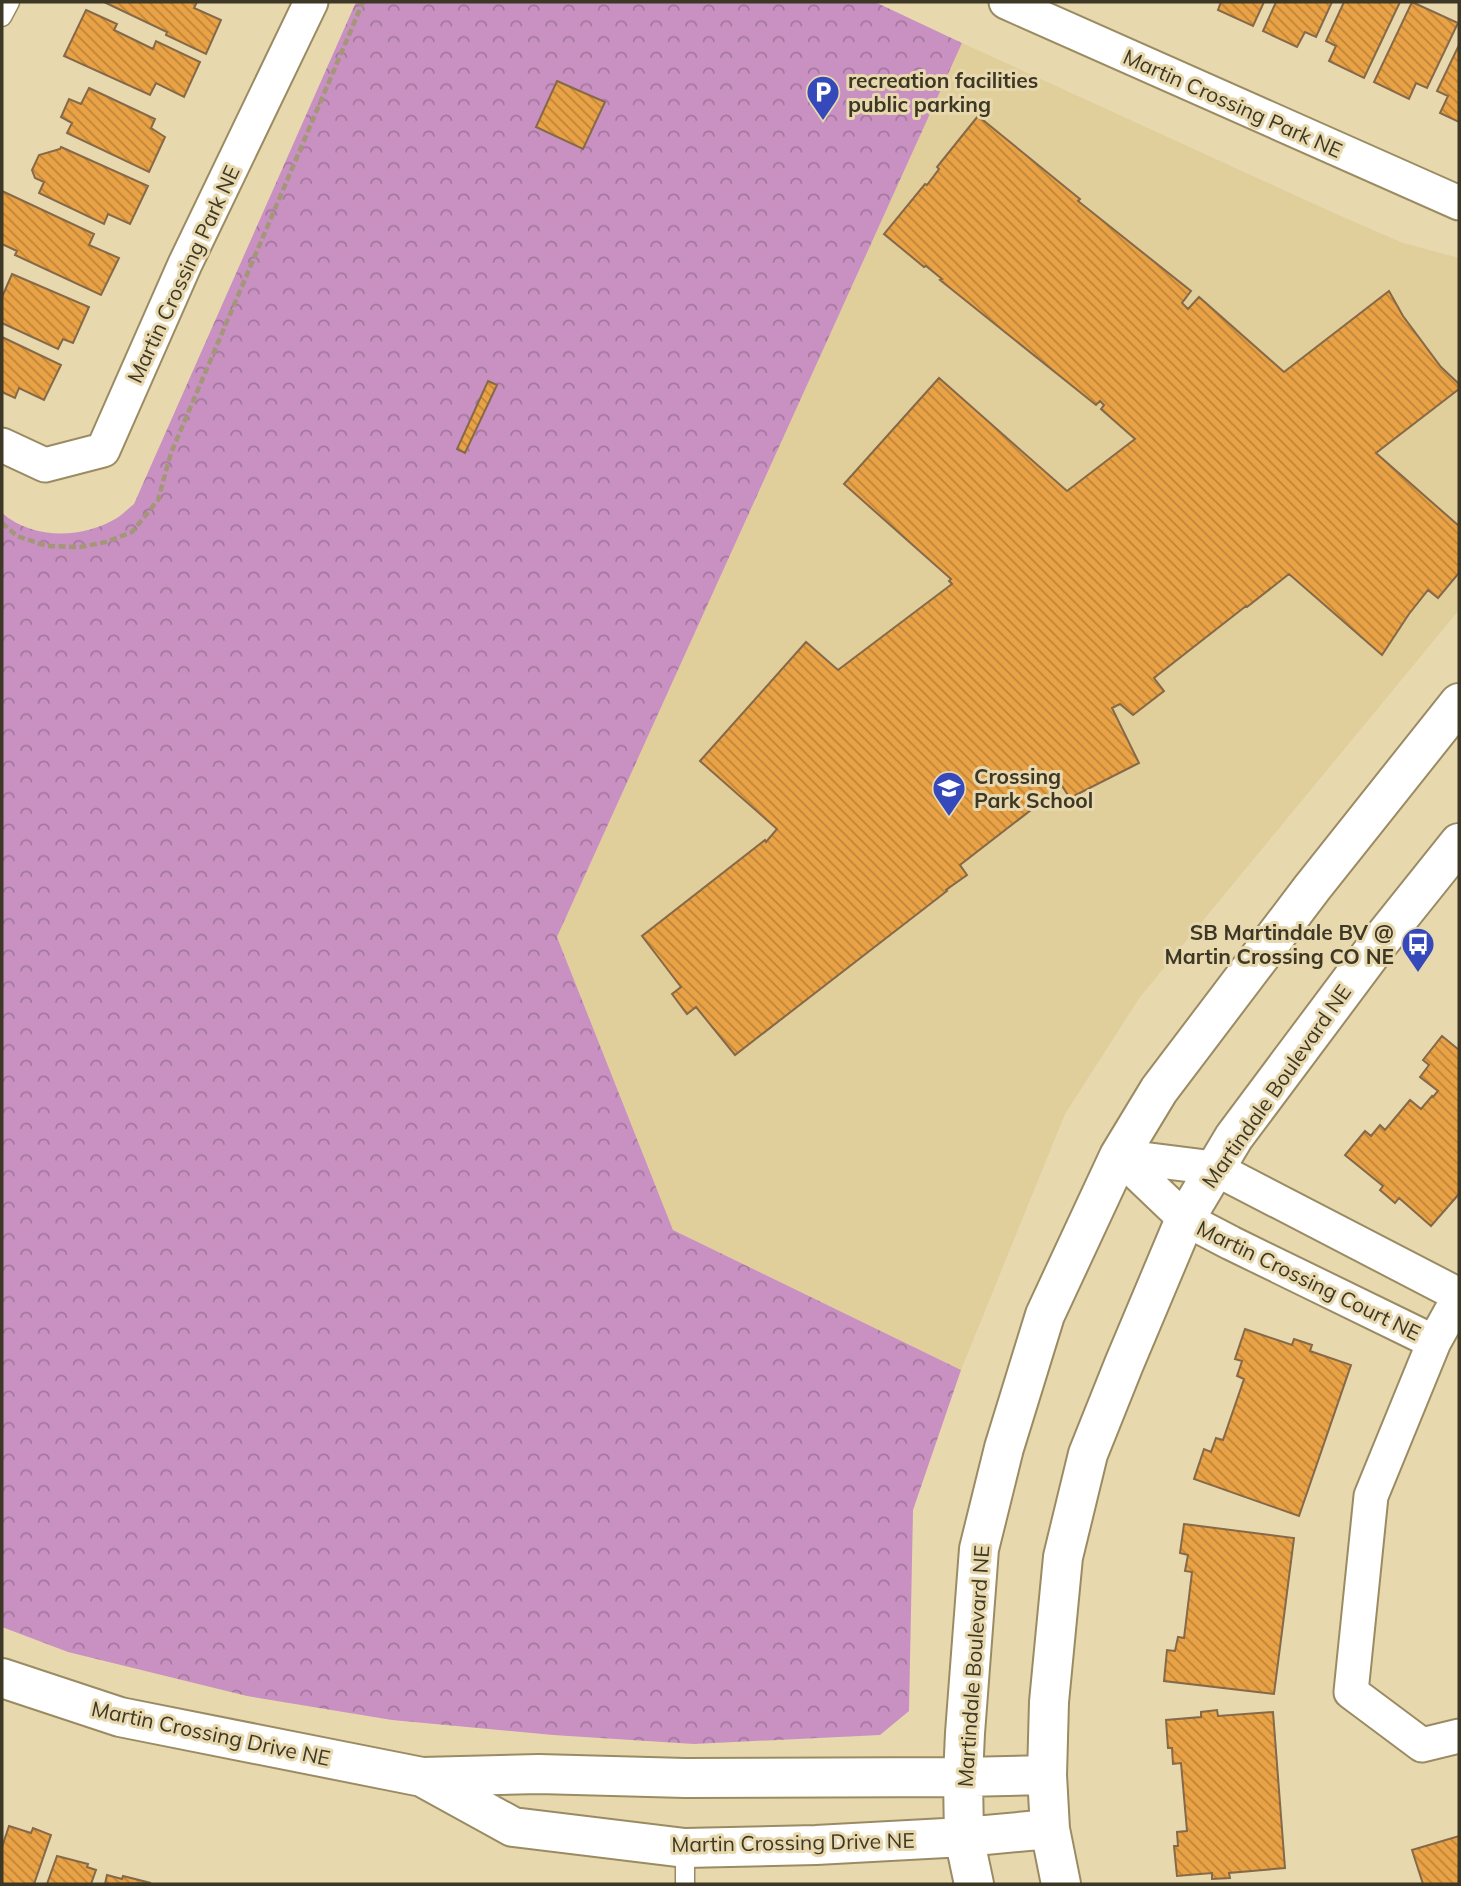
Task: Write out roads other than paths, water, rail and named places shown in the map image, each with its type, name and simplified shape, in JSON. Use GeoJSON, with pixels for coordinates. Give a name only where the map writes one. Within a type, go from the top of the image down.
{"type":"FeatureCollection","features":[{"type":"Feature","properties":{"kind":"street","name":"Martin Crossing Park NE"},"geometry":{"type":"LineString","coordinates":[[2,445],[45,465],[103,450],[185,264],[311,2]]}},
{"type":"Feature","properties":{"kind":"street","name":"Martin Crossing Park NE"},"geometry":{"type":"LineString","coordinates":[[1006,2],[1459,204]]}},
{"type":"Feature","properties":{"kind":"street","name":"Martindale Boulevard NE"},"geometry":{"type":"LineString","coordinates":[[974,1884],[964,1837],[963,1777],[979,1549],[1004,1448],[1045,1315],[1119,1156],[1158,1090],[1312,888],[1459,703]]}},
{"type":"Feature","properties":{"kind":"street","name":"Martindale Boulevard NE"},"geometry":{"type":"LineString","coordinates":[[1061,1884],[1050,1829],[1047,1774],[1049,1702],[1063,1557],[1087,1454],[1185,1219],[1214,1168],[1371,953],[1459,843]]}},
{"type":"Feature","properties":{"kind":"street","name":"Martin Crossing Court NE"},"geometry":{"type":"LineString","coordinates":[[1119,1156],[1214,1168],[1459,1296],[1434,1342],[1371,1496],[1351,1692],[1422,1745],[1459,1736]]}},
{"type":"Feature","properties":{"kind":"street","name":"Martin Crossing Court NE"},"geometry":{"type":"LineString","coordinates":[[1119,1156],[1185,1219],[1434,1342]]}},
{"type":"Feature","properties":{"kind":"street","name":"Martin Crossing Drive NE"},"geometry":{"type":"LineString","coordinates":[[2,1678],[120,1717],[422,1777],[539,1774],[685,1778],[963,1777],[1047,1774]]}},
{"type":"Feature","properties":{"kind":"street","name":"Martin Crossing Drive NE"},"geometry":{"type":"LineString","coordinates":[[422,1777],[513,1827],[685,1866],[816,1845],[964,1837],[1050,1829]]}},
{"type":"Feature","properties":{"kind":"lane"},"geometry":{"type":"LineString","coordinates":[[2,17],[10,2]]}},
{"type":"Feature","properties":{"kind":"place","name":"recreation facilities public parking"},"geometry":{"type":"Point","coordinates":[823,122]}},
{"type":"Feature","properties":{"kind":"place","name":"Crossing Park School"},"geometry":{"type":"Point","coordinates":[949,818]}},
{"type":"Feature","properties":{"kind":"place","name":"SB Martindale BV @ Martin Crossing CO NE"},"geometry":{"type":"Point","coordinates":[1418,974]}}]}
